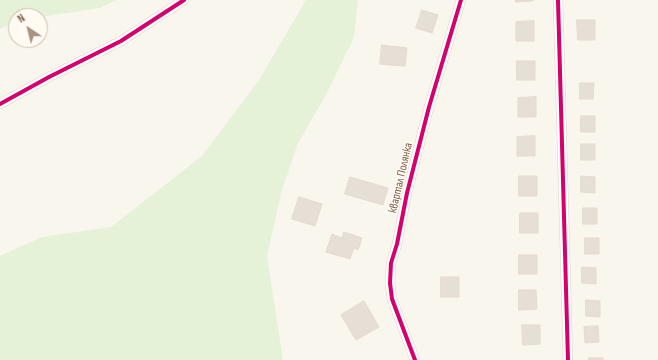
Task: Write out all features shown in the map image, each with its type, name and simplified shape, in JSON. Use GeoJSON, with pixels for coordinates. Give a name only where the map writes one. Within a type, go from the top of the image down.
{"type":"FeatureCollection","features":[{"type":"Feature","properties":{"kind":"street"},"geometry":{"type":"LineString","coordinates":[[0,104],[49,77],[121,41],[184,0]]}},
{"type":"Feature","properties":{"kind":"street","name":"квартал Полянка"},"geometry":{"type":"LineString","coordinates":[[415,360],[392,299],[390,283],[391,263],[407,192],[429,107],[461,0]]}},
{"type":"Feature","properties":{"kind":"street"},"geometry":{"type":"LineString","coordinates":[[558,0],[568,360]]}},
{"type":"Feature","properties":{"kind":"green space"},"geometry":{"type":"Polygon","coordinates":[[[0,0],[117,0],[100,8],[48,16],[48,8],[8,8],[8,26],[0,29],[0,0]]]}},
{"type":"Feature","properties":{"kind":"green space"},"geometry":{"type":"Polygon","coordinates":[[[306,0],[358,0],[354,37],[327,93],[298,143],[281,193],[267,256],[283,360],[0,360],[0,256],[42,237],[111,227],[202,156],[259,80],[306,0]]]}},
{"type":"Feature","properties":{"kind":"building"},"geometry":{"type":"Polygon","coordinates":[[[516,0],[533,0],[533,1],[516,2],[516,0]]]}},
{"type":"Feature","properties":{"kind":"building"},"geometry":{"type":"Polygon","coordinates":[[[422,10],[438,15],[432,33],[416,28],[422,10]]]}},
{"type":"Feature","properties":{"kind":"building"},"geometry":{"type":"Polygon","coordinates":[[[577,20],[595,20],[595,40],[578,40],[577,20]]]}},
{"type":"Feature","properties":{"kind":"building"},"geometry":{"type":"Polygon","coordinates":[[[534,21],[534,41],[516,41],[516,22],[534,21]]]}},
{"type":"Feature","properties":{"kind":"building"},"geometry":{"type":"Polygon","coordinates":[[[382,45],[407,48],[405,66],[380,64],[382,45]]]}},
{"type":"Feature","properties":{"kind":"building"},"geometry":{"type":"Polygon","coordinates":[[[517,61],[535,61],[535,80],[517,80],[517,61]]]}},
{"type":"Feature","properties":{"kind":"building"},"geometry":{"type":"Polygon","coordinates":[[[580,83],[594,83],[593,99],[580,99],[580,83]]]}},
{"type":"Feature","properties":{"kind":"building"},"geometry":{"type":"Polygon","coordinates":[[[536,97],[536,117],[518,117],[518,98],[536,97]]]}},
{"type":"Feature","properties":{"kind":"building"},"geometry":{"type":"Polygon","coordinates":[[[581,116],[595,116],[595,132],[581,132],[581,116]]]}},
{"type":"Feature","properties":{"kind":"building"},"geometry":{"type":"Polygon","coordinates":[[[535,136],[535,156],[517,156],[517,137],[535,136]]]}},
{"type":"Feature","properties":{"kind":"building"},"geometry":{"type":"Polygon","coordinates":[[[581,144],[595,144],[595,160],[581,160],[581,144]]]}},
{"type":"Feature","properties":{"kind":"building"},"geometry":{"type":"Polygon","coordinates":[[[519,176],[537,176],[537,196],[519,196],[519,176]]]}},
{"type":"Feature","properties":{"kind":"building"},"geometry":{"type":"Polygon","coordinates":[[[581,176],[595,177],[595,193],[581,192],[581,176]]]}},
{"type":"Feature","properties":{"kind":"building"},"geometry":{"type":"Polygon","coordinates":[[[350,177],[388,188],[383,205],[345,194],[350,177]]]}},
{"type":"Feature","properties":{"kind":"building"},"geometry":{"type":"Polygon","coordinates":[[[299,197],[322,204],[315,226],[292,219],[299,197]]]}},
{"type":"Feature","properties":{"kind":"building"},"geometry":{"type":"Polygon","coordinates":[[[583,208],[597,208],[597,224],[583,224],[583,208]]]}},
{"type":"Feature","properties":{"kind":"building"},"geometry":{"type":"Polygon","coordinates":[[[520,213],[538,213],[538,233],[520,233],[520,213]]]}},
{"type":"Feature","properties":{"kind":"building"},"geometry":{"type":"Polygon","coordinates":[[[344,232],[362,238],[358,250],[354,248],[350,259],[326,252],[332,234],[342,238],[344,232]]]}},
{"type":"Feature","properties":{"kind":"building"},"geometry":{"type":"Polygon","coordinates":[[[585,238],[599,238],[599,254],[585,254],[585,238]]]}},
{"type":"Feature","properties":{"kind":"building"},"geometry":{"type":"Polygon","coordinates":[[[519,255],[537,255],[537,274],[519,274],[519,255]]]}},
{"type":"Feature","properties":{"kind":"building"},"geometry":{"type":"Polygon","coordinates":[[[582,267],[596,268],[596,284],[582,283],[582,267]]]}},
{"type":"Feature","properties":{"kind":"building"},"geometry":{"type":"Polygon","coordinates":[[[441,277],[459,277],[459,297],[441,297],[441,277]]]}},
{"type":"Feature","properties":{"kind":"building"},"geometry":{"type":"Polygon","coordinates":[[[519,290],[536,290],[537,309],[519,310],[519,290]]]}},
{"type":"Feature","properties":{"kind":"building"},"geometry":{"type":"Polygon","coordinates":[[[586,300],[600,301],[600,317],[586,316],[586,300]]]}},
{"type":"Feature","properties":{"kind":"building"},"geometry":{"type":"Polygon","coordinates":[[[364,301],[379,327],[356,340],[341,315],[364,301]]]}},
{"type":"Feature","properties":{"kind":"building"},"geometry":{"type":"Polygon","coordinates":[[[522,325],[540,325],[540,344],[523,345],[522,325]]]}},
{"type":"Feature","properties":{"kind":"building"},"geometry":{"type":"Polygon","coordinates":[[[598,326],[599,342],[585,343],[584,327],[598,326]]]}},
{"type":"Feature","properties":{"kind":"building"},"geometry":{"type":"Polygon","coordinates":[[[589,358],[603,358],[603,360],[589,360],[589,358]]]}},
{"type":"Feature","properties":{"kind":"cycle path"},"geometry":{"type":"LineString","coordinates":[[0,104],[49,77],[121,41],[184,0]]}},
{"type":"Feature","properties":{"kind":"cycle path"},"geometry":{"type":"LineString","coordinates":[[415,360],[392,299],[390,283],[391,263],[397,244],[407,193],[429,107],[461,0]]}},
{"type":"Feature","properties":{"kind":"cycle path"},"geometry":{"type":"LineString","coordinates":[[558,0],[568,360]]}}]}
